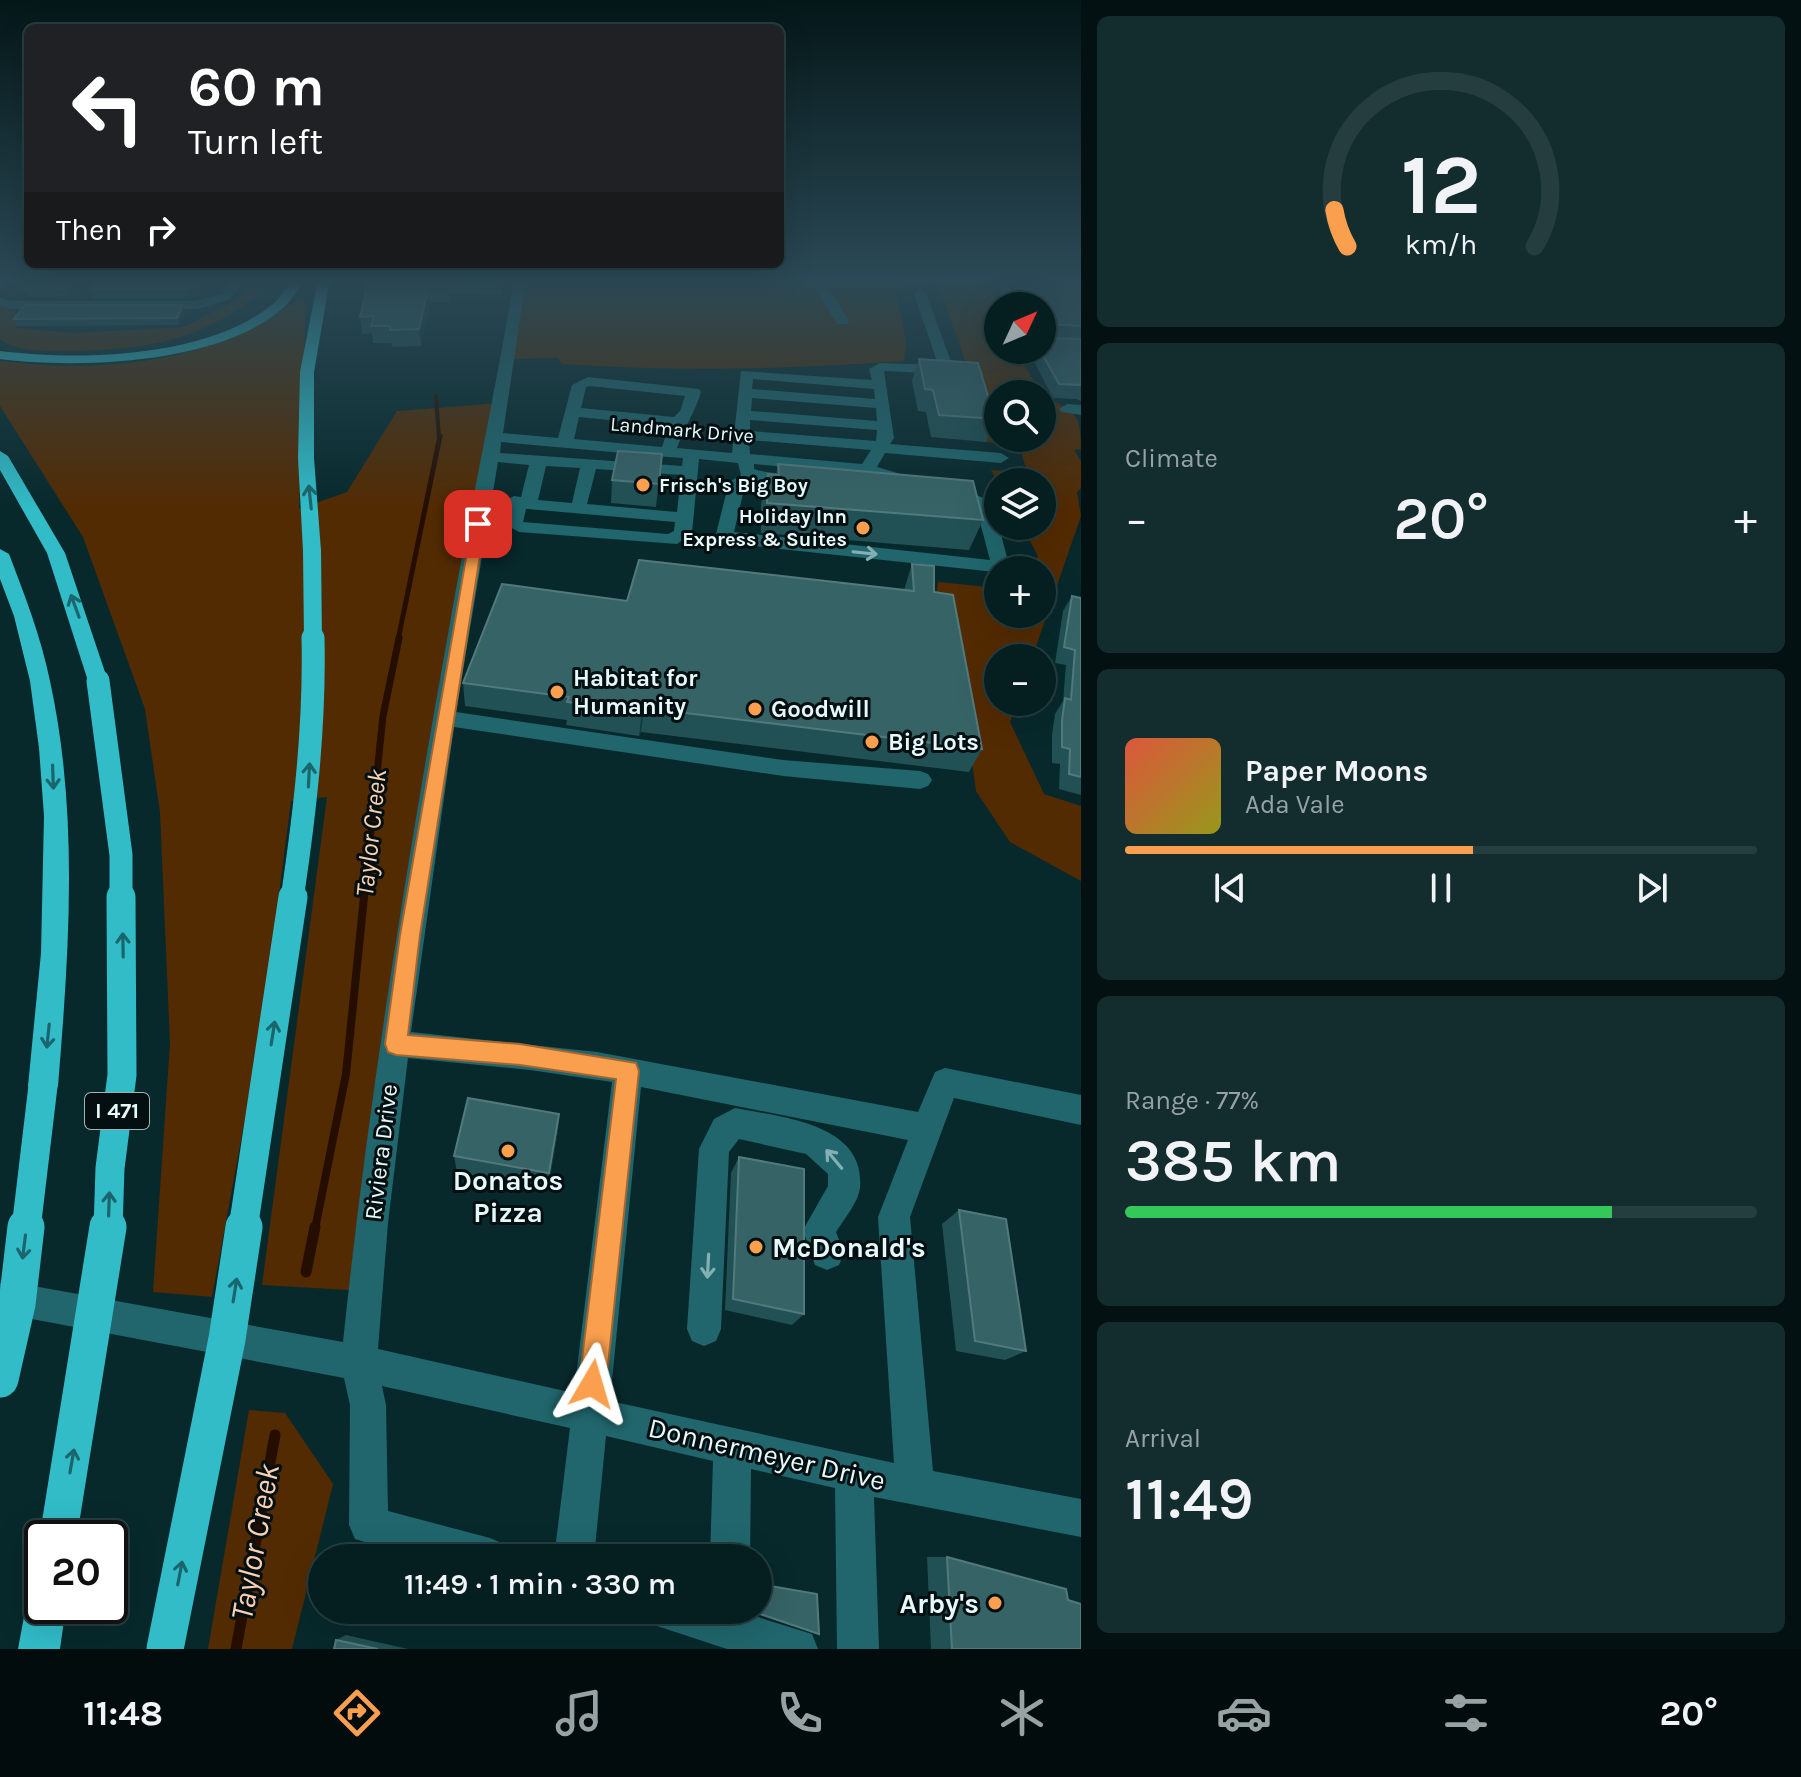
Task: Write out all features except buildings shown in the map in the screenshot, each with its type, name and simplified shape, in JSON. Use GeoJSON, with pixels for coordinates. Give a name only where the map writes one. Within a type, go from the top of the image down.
{"type":"FeatureCollection","features":[{"type":"Feature","properties":{"kind":"highway"},"geometry":{"type":"LineString","coordinates":[[9,356],[67,362],[140,356]]}},
{"type":"Feature","properties":{"kind":"highway"},"geometry":{"type":"LineString","coordinates":[[165,1649],[227,1339],[305,815],[314,690],[312,551],[306,458],[310,356]]}},
{"type":"Feature","properties":{"kind":"highway","name":"I 471"},"geometry":{"type":"LineString","coordinates":[[0,456],[56,553],[98,681],[121,855],[122,1075],[110,1168],[107,1245],[61,1520]]}},
{"type":"Feature","properties":{"kind":"highway"},"geometry":{"type":"LineString","coordinates":[[0,554],[19,599],[44,699],[52,758],[54,826],[52,999],[17,1304],[0,1379]]}},
{"type":"Feature","properties":{"kind":"highway"},"geometry":{"type":"LineString","coordinates":[[0,575],[19,599]]}},
{"type":"Feature","properties":{"kind":"highway"},"geometry":{"type":"LineString","coordinates":[[39,1649],[43,1624]]}},
{"type":"Feature","properties":{"kind":"street","name":"Riviera Drive"},"geometry":{"type":"LineString","coordinates":[[439,1544],[369,1525],[368,1405],[359,1363],[372,1223],[410,935],[507,356]]}},
{"type":"Feature","properties":{"kind":"street"},"geometry":{"type":"LineString","coordinates":[[867,469],[882,447],[884,426],[881,385],[876,369],[947,370],[942,356]]}},
{"type":"Feature","properties":{"kind":"street"},"geometry":{"type":"LineString","coordinates":[[752,476],[746,471],[743,457],[746,374],[881,385]]}},
{"type":"Feature","properties":{"kind":"street"},"geometry":{"type":"LineString","coordinates":[[565,443],[579,385],[588,381],[694,392],[687,413],[678,422],[668,452]]}},
{"type":"Feature","properties":{"kind":"street"},"geometry":{"type":"LineString","coordinates":[[745,393],[883,404]]}},
{"type":"Feature","properties":{"kind":"street"},"geometry":{"type":"LineString","coordinates":[[573,412],[678,422]]}},
{"type":"Feature","properties":{"kind":"street"},"geometry":{"type":"LineString","coordinates":[[743,415],[884,426]]}},
{"type":"Feature","properties":{"kind":"street"},"geometry":{"type":"LineString","coordinates":[[742,435],[1001,458]]}},
{"type":"Feature","properties":{"kind":"street","name":"Landmark Drive"},"geometry":{"type":"LineString","coordinates":[[494,437],[867,469],[902,477],[920,486],[918,493]]}},
{"type":"Feature","properties":{"kind":"street"},"geometry":{"type":"LineString","coordinates":[[539,459],[514,524],[519,527],[671,540],[683,533],[692,453]]}},
{"type":"Feature","properties":{"kind":"street"},"geometry":{"type":"LineString","coordinates":[[490,457],[690,471]]}},
{"type":"Feature","properties":{"kind":"street"},"geometry":{"type":"LineString","coordinates":[[580,502],[589,463]]}},
{"type":"Feature","properties":{"kind":"street"},"geometry":{"type":"LineString","coordinates":[[811,483],[752,476],[737,482],[725,534],[732,539],[995,566],[999,561],[984,504],[975,500],[872,489]]}},
{"type":"Feature","properties":{"kind":"street"},"geometry":{"type":"LineString","coordinates":[[483,499],[580,502],[685,516]]}},
{"type":"Feature","properties":{"kind":"street"},"geometry":{"type":"LineString","coordinates":[[446,718],[783,768],[920,780]]}},
{"type":"Feature","properties":{"kind":"street"},"geometry":{"type":"LineString","coordinates":[[396,1044],[520,1054],[628,1071],[927,1129]]}},
{"type":"Feature","properties":{"kind":"street"},"geometry":{"type":"LineString","coordinates":[[575,1544],[628,1071]]}},
{"type":"Feature","properties":{"kind":"street"},"geometry":{"type":"LineString","coordinates":[[915,1487],[894,1217],[945,1082],[1081,1110]]}},
{"type":"Feature","properties":{"kind":"street"},"geometry":{"type":"LineString","coordinates":[[704,1329],[714,1149],[725,1130],[735,1123],[814,1140],[843,1167],[844,1190],[819,1230],[827,1253]]}},
{"type":"Feature","properties":{"kind":"street","name":"Donnermeyer Drive"},"geometry":{"type":"LineString","coordinates":[[0,1297],[359,1363],[915,1487],[1081,1518]]}},
{"type":"Feature","properties":{"kind":"street"},"geometry":{"type":"LineString","coordinates":[[730,1544],[732,1446]]}},
{"type":"Feature","properties":{"kind":"street"},"geometry":{"type":"LineString","coordinates":[[854,1473],[858,1649]]}},
{"type":"Feature","properties":{"kind":"street"},"geometry":{"type":"LineString","coordinates":[[739,1624],[797,1649]]}},
{"type":"Feature","properties":{"kind":"shaded area"},"geometry":{"type":"Polygon","coordinates":[[[169,356],[304,356],[299,509],[347,492],[397,411],[501,403],[366,1291],[262,1285],[327,797],[291,801],[262,1027],[212,1297],[153,1292],[170,1043],[160,812],[145,709],[83,537],[0,406],[0,361],[78,366],[169,356]]]}},
{"type":"Feature","properties":{"kind":"shaded area"},"geometry":{"type":"Polygon","coordinates":[[[508,356],[905,356],[904,361],[690,369],[562,364],[558,358],[508,359],[508,356]]]}},
{"type":"Feature","properties":{"kind":"shaded area"},"geometry":{"type":"Polygon","coordinates":[[[963,356],[984,356],[984,364],[1024,364],[1033,380],[984,380],[984,434],[963,356]]]}},
{"type":"Feature","properties":{"kind":"shaded area"},"geometry":{"type":"Polygon","coordinates":[[[1056,403],[1074,414],[1079,426],[1081,449],[1074,450],[1081,461],[1081,488],[1077,492],[1081,516],[1056,588],[1056,556],[1038,556],[1029,540],[1056,540],[1056,468],[1026,468],[1021,452],[1056,452],[1056,403]]]}},
{"type":"Feature","properties":{"kind":"shaded area"},"geometry":{"type":"Polygon","coordinates":[[[938,582],[984,587],[984,628],[1042,628],[1037,644],[984,644],[984,716],[1012,716],[1010,722],[1044,794],[1081,806],[1081,881],[1010,842],[976,791],[953,621],[934,612],[938,582]]]}},
{"type":"Feature","properties":{"kind":"shaded area"},"geometry":{"type":"Polygon","coordinates":[[[249,1410],[285,1413],[333,1484],[318,1544],[308,1544],[308,1585],[292,1649],[208,1649],[249,1410]]]}},
{"type":"Feature","properties":{"kind":"waterway","name":"Taylor Creek"},"geometry":{"type":"LineString","coordinates":[[436,396],[439,438]]}},
{"type":"Feature","properties":{"kind":"waterway","name":"Taylor Creek"},"geometry":{"type":"LineString","coordinates":[[398,640],[440,436]]}},
{"type":"Feature","properties":{"kind":"waterway","name":"Taylor Creek"},"geometry":{"type":"LineString","coordinates":[[364,899],[383,716],[399,638]]}},
{"type":"Feature","properties":{"kind":"waterway","name":"Taylor Creek"},"geometry":{"type":"LineString","coordinates":[[315,1229],[346,1074],[364,897]]}},
{"type":"Feature","properties":{"kind":"waterway","name":"Taylor Creek"},"geometry":{"type":"LineString","coordinates":[[306,1272],[315,1227]]}},
{"type":"Feature","properties":{"kind":"waterway","name":"Taylor Creek"},"geometry":{"type":"LineString","coordinates":[[236,1649],[275,1435]]}},
{"type":"Feature","properties":{"kind":"place","name":"Frisch's Big Boy"},"geometry":{"type":"Point","coordinates":[643,485]}},
{"type":"Feature","properties":{"kind":"place","name":"Holiday Inn Express & Suites"},"geometry":{"type":"Point","coordinates":[863,528]}},
{"type":"Feature","properties":{"kind":"place","name":"Habitat for Humanity"},"geometry":{"type":"Point","coordinates":[557,692]}},
{"type":"Feature","properties":{"kind":"place","name":"Goodwill"},"geometry":{"type":"Point","coordinates":[755,709]}},
{"type":"Feature","properties":{"kind":"place","name":"Big Lots"},"geometry":{"type":"Point","coordinates":[872,742]}},
{"type":"Feature","properties":{"kind":"place","name":"Donatos Pizza"},"geometry":{"type":"Point","coordinates":[508,1151]}},
{"type":"Feature","properties":{"kind":"place","name":"McDonald's"},"geometry":{"type":"Point","coordinates":[756,1247]}},
{"type":"Feature","properties":{"kind":"place","name":"Arby's"},"geometry":{"type":"Point","coordinates":[995,1603]}},
{"type":"Feature","properties":{"kind":"route"},"geometry":{"type":"LineString","coordinates":[[478,524],[429,814],[396,1044],[520,1054],[628,1071],[592,1384]]}}]}
